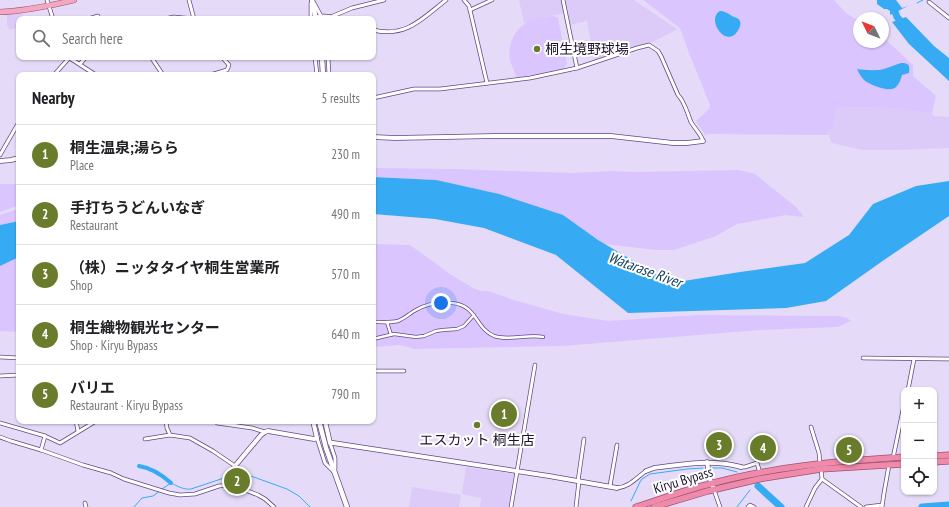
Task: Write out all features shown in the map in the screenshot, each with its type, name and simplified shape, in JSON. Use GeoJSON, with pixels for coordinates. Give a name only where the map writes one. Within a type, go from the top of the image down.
{"type":"FeatureCollection","features":[{"type":"Feature","properties":{"kind":"highway"},"geometry":{"type":"LineString","coordinates":[[937,456],[949,455]]}},
{"type":"Feature","properties":{"kind":"highway","name":"Kiryu Bypass"},"geometry":{"type":"LineString","coordinates":[[654,507],[714,490],[841,461],[901,457]]}},
{"type":"Feature","properties":{"kind":"highway"},"geometry":{"type":"LineString","coordinates":[[937,462],[949,462]]}},
{"type":"Feature","properties":{"kind":"highway","name":"Kiryu Bypass"},"geometry":{"type":"LineString","coordinates":[[636,507],[712,483],[760,473],[820,466],[901,464]]}},
{"type":"Feature","properties":{"kind":"main road"},"geometry":{"type":"LineString","coordinates":[[0,12],[49,6],[74,0]]}},
{"type":"Feature","properties":{"kind":"main road"},"geometry":{"type":"LineString","coordinates":[[312,0],[313,16]]}},
{"type":"Feature","properties":{"kind":"main road"},"geometry":{"type":"LineString","coordinates":[[322,60],[323,72]]}},
{"type":"Feature","properties":{"kind":"main road"},"geometry":{"type":"LineString","coordinates":[[320,424],[326,448],[347,507]]}},
{"type":"Feature","properties":{"kind":"street"},"geometry":{"type":"LineString","coordinates":[[47,0],[52,16]]}},
{"type":"Feature","properties":{"kind":"street"},"geometry":{"type":"LineString","coordinates":[[189,0],[193,16]]}},
{"type":"Feature","properties":{"kind":"street"},"geometry":{"type":"LineString","coordinates":[[312,0],[321,16]]}},
{"type":"Feature","properties":{"kind":"street"},"geometry":{"type":"LineString","coordinates":[[333,16],[352,8],[384,0]]}},
{"type":"Feature","properties":{"kind":"street"},"geometry":{"type":"LineString","coordinates":[[376,31],[381,32],[408,28],[417,23],[446,0]]}},
{"type":"Feature","properties":{"kind":"street"},"geometry":{"type":"LineString","coordinates":[[464,0],[469,6],[487,83]]}},
{"type":"Feature","properties":{"kind":"street"},"geometry":{"type":"LineString","coordinates":[[470,10],[492,0]]}},
{"type":"Feature","properties":{"kind":"street"},"geometry":{"type":"LineString","coordinates":[[563,0],[577,68]]}},
{"type":"Feature","properties":{"kind":"street"},"geometry":{"type":"LineString","coordinates":[[929,2],[949,18]]}},
{"type":"Feature","properties":{"kind":"street"},"geometry":{"type":"LineString","coordinates":[[376,97],[414,89],[440,89],[514,80],[577,68],[649,45],[661,56],[678,95],[682,98],[692,122],[704,141],[673,143],[610,136],[376,137]]}},
{"type":"Feature","properties":{"kind":"street"},"geometry":{"type":"LineString","coordinates":[[56,72],[66,60]]}},
{"type":"Feature","properties":{"kind":"street"},"geometry":{"type":"LineString","coordinates":[[72,60],[92,72]]}},
{"type":"Feature","properties":{"kind":"street"},"geometry":{"type":"LineString","coordinates":[[80,64],[83,60]]}},
{"type":"Feature","properties":{"kind":"street"},"geometry":{"type":"LineString","coordinates":[[153,60],[161,72]]}},
{"type":"Feature","properties":{"kind":"street"},"geometry":{"type":"LineString","coordinates":[[224,60],[228,65],[227,70],[224,72]]}},
{"type":"Feature","properties":{"kind":"street"},"geometry":{"type":"LineString","coordinates":[[315,60],[317,72]]}},
{"type":"Feature","properties":{"kind":"street"},"geometry":{"type":"LineString","coordinates":[[328,60],[329,72]]}},
{"type":"Feature","properties":{"kind":"street"},"geometry":{"type":"LineString","coordinates":[[0,155],[16,127]]}},
{"type":"Feature","properties":{"kind":"street"},"geometry":{"type":"LineString","coordinates":[[0,161],[16,159]]}},
{"type":"Feature","properties":{"kind":"street"},"geometry":{"type":"LineString","coordinates":[[376,322],[396,322],[417,309],[437,304],[451,303],[465,306],[474,315],[482,327],[495,336],[532,336],[543,338]]}},
{"type":"Feature","properties":{"kind":"street"},"geometry":{"type":"LineString","coordinates":[[376,338],[394,334],[416,337],[424,336],[436,331],[457,329],[464,326],[474,315]]}},
{"type":"Feature","properties":{"kind":"street"},"geometry":{"type":"LineString","coordinates":[[387,322],[391,335]]}},
{"type":"Feature","properties":{"kind":"street"},"geometry":{"type":"LineString","coordinates":[[0,357],[16,358]]}},
{"type":"Feature","properties":{"kind":"street"},"geometry":{"type":"LineString","coordinates":[[863,358],[949,359]]}},
{"type":"Feature","properties":{"kind":"street"},"geometry":{"type":"LineString","coordinates":[[909,387],[914,359]]}},
{"type":"Feature","properties":{"kind":"street"},"geometry":{"type":"LineString","coordinates":[[511,507],[535,365]]}},
{"type":"Feature","properties":{"kind":"street"},"geometry":{"type":"LineString","coordinates":[[376,371],[404,370]]}},
{"type":"Feature","properties":{"kind":"street"},"geometry":{"type":"LineString","coordinates":[[0,376],[16,375]]}},
{"type":"Feature","properties":{"kind":"street"},"geometry":{"type":"LineString","coordinates":[[893,458],[901,419]]}},
{"type":"Feature","properties":{"kind":"street"},"geometry":{"type":"LineString","coordinates":[[0,423],[45,436],[60,443],[91,424]]}},
{"type":"Feature","properties":{"kind":"street"},"geometry":{"type":"LineString","coordinates":[[77,424],[78,431]]}},
{"type":"Feature","properties":{"kind":"street"},"geometry":{"type":"LineString","coordinates":[[166,424],[170,435]]}},
{"type":"Feature","properties":{"kind":"street"},"geometry":{"type":"LineString","coordinates":[[224,424],[252,428],[265,432],[314,439],[317,438]]}},
{"type":"Feature","properties":{"kind":"street"},"geometry":{"type":"LineString","coordinates":[[314,424],[325,463],[334,472]]}},
{"type":"Feature","properties":{"kind":"street"},"geometry":{"type":"LineString","coordinates":[[326,424],[335,458],[334,472]]}},
{"type":"Feature","properties":{"kind":"street"},"geometry":{"type":"LineString","coordinates":[[806,507],[822,479],[818,453],[811,427]]}},
{"type":"Feature","properties":{"kind":"street"},"geometry":{"type":"LineString","coordinates":[[231,473],[235,466],[265,432]]}},
{"type":"Feature","properties":{"kind":"street"},"geometry":{"type":"LineString","coordinates":[[145,439],[170,435],[194,439],[235,466]]}},
{"type":"Feature","properties":{"kind":"street"},"geometry":{"type":"LineString","coordinates":[[40,450],[45,436]]}},
{"type":"Feature","properties":{"kind":"street"},"geometry":{"type":"LineString","coordinates":[[0,437],[169,493],[180,495],[195,494],[219,486],[230,485],[258,495],[274,507]]}},
{"type":"Feature","properties":{"kind":"street"},"geometry":{"type":"LineString","coordinates":[[576,507],[584,439]]}},
{"type":"Feature","properties":{"kind":"street"},"geometry":{"type":"LineString","coordinates":[[330,443],[517,470],[617,488],[622,488],[646,471],[654,468],[708,462],[726,463],[741,467],[757,463],[760,473]]}},
{"type":"Feature","properties":{"kind":"street"},"geometry":{"type":"LineString","coordinates":[[610,486],[616,445]]}},
{"type":"Feature","properties":{"kind":"street"},"geometry":{"type":"LineString","coordinates":[[708,462],[708,470],[720,507]]}},
{"type":"Feature","properties":{"kind":"street"},"geometry":{"type":"LineString","coordinates":[[866,507],[882,506],[889,465]]}},
{"type":"Feature","properties":{"kind":"street"},"geometry":{"type":"LineString","coordinates":[[822,479],[861,507]]}},
{"type":"Feature","properties":{"kind":"street"},"geometry":{"type":"LineString","coordinates":[[748,507],[750,505],[756,506]]}},
{"type":"Feature","properties":{"kind":"shaded area"},"geometry":{"type":"Polygon","coordinates":[[[519,0],[562,0],[564,13],[524,23],[519,0]]]}},
{"type":"Feature","properties":{"kind":"shaded area"},"geometry":{"type":"Polygon","coordinates":[[[565,0],[634,0],[677,29],[653,42],[594,60],[587,21],[570,25],[565,0]]]}},
{"type":"Feature","properties":{"kind":"shaded area"},"geometry":{"type":"Polygon","coordinates":[[[643,0],[834,0],[846,13],[853,17],[853,48],[889,48],[889,43],[913,65],[913,76],[936,96],[932,113],[893,108],[837,107],[834,123],[827,135],[707,134],[706,136],[696,121],[709,109],[710,105],[680,28],[643,0]]]}},
{"type":"Feature","properties":{"kind":"shaded area"},"geometry":{"type":"Polygon","coordinates":[[[23,13],[22,16],[16,16],[16,28],[9,30],[7,25],[7,15],[23,13]]]}},
{"type":"Feature","properties":{"kind":"shaded area","name":"桐生境野球場"},"geometry":{"type":"Polygon","coordinates":[[[553,16],[558,18],[567,64],[563,69],[517,78],[509,56],[512,39],[522,26],[529,22],[553,16]]]}},
{"type":"Feature","properties":{"kind":"shaded area"},"geometry":{"type":"Polygon","coordinates":[[[837,107],[893,108],[932,113],[934,116],[949,117],[949,148],[862,150],[832,143],[828,134],[834,123],[837,107]]]}},
{"type":"Feature","properties":{"kind":"shaded area"},"geometry":{"type":"Polygon","coordinates":[[[376,168],[572,173],[615,171],[739,170],[755,174],[796,207],[804,217],[786,215],[737,224],[716,236],[674,250],[655,250],[605,244],[598,240],[436,180],[376,177],[376,168]]]}},
{"type":"Feature","properties":{"kind":"shaded area"},"geometry":{"type":"Polygon","coordinates":[[[0,184],[16,184],[16,206],[0,212],[0,184]]]}},
{"type":"Feature","properties":{"kind":"shaded area"},"geometry":{"type":"Polygon","coordinates":[[[16,210],[16,222],[0,225],[0,215],[16,210]]]}},
{"type":"Feature","properties":{"kind":"shaded area"},"geometry":{"type":"Polygon","coordinates":[[[376,244],[410,245],[450,274],[473,288],[481,291],[488,291],[564,314],[608,321],[697,315],[840,316],[851,321],[838,327],[760,330],[562,346],[414,349],[400,345],[376,347],[376,244]]]}},
{"type":"Feature","properties":{"kind":"shaded area"},"geometry":{"type":"Polygon","coordinates":[[[16,258],[16,332],[0,331],[0,266],[16,258]]]}},
{"type":"Feature","properties":{"kind":"shaded area"},"geometry":{"type":"Polygon","coordinates":[[[466,467],[514,474],[515,476],[510,507],[480,507],[481,498],[462,494],[466,467]]]}},
{"type":"Feature","properties":{"kind":"shaded area"},"geometry":{"type":"Polygon","coordinates":[[[412,487],[461,495],[459,507],[409,507],[412,487]]]}},
{"type":"Feature","properties":{"kind":"water"},"geometry":{"type":"Polygon","coordinates":[[[877,0],[896,0],[902,8],[908,6],[890,15],[890,11],[877,4],[877,0]]]}},
{"type":"Feature","properties":{"kind":"water"},"geometry":{"type":"Polygon","coordinates":[[[720,11],[728,13],[740,21],[739,29],[732,36],[727,37],[716,25],[716,15],[720,11]]]}},
{"type":"Feature","properties":{"kind":"water"},"geometry":{"type":"Polygon","coordinates":[[[906,17],[934,46],[949,58],[949,81],[909,44],[892,22],[906,17]]]}},
{"type":"Feature","properties":{"kind":"water"},"geometry":{"type":"Polygon","coordinates":[[[901,63],[906,63],[908,65],[909,73],[902,75],[898,84],[893,89],[880,88],[867,82],[862,78],[857,69],[882,70],[901,63]]]}},
{"type":"Feature","properties":{"kind":"water","name":"Watarase River"},"geometry":{"type":"Polygon","coordinates":[[[376,177],[436,180],[499,194],[563,215],[598,240],[671,283],[805,263],[849,235],[873,204],[916,186],[949,181],[949,216],[826,301],[786,308],[628,313],[556,255],[484,228],[435,219],[376,214],[376,177]]]}},
{"type":"Feature","properties":{"kind":"water"},"geometry":{"type":"Polygon","coordinates":[[[16,222],[16,258],[0,266],[0,225],[16,222]]]}},
{"type":"Feature","properties":{"kind":"waterway"},"geometry":{"type":"LineString","coordinates":[[888,0],[893,6],[897,17],[905,26]]}},
{"type":"Feature","properties":{"kind":"waterway"},"geometry":{"type":"LineString","coordinates":[[917,3],[923,0]]}},
{"type":"Feature","properties":{"kind":"waterway"},"geometry":{"type":"LineString","coordinates":[[139,466],[156,472],[171,483]]}},
{"type":"Feature","properties":{"kind":"waterway"},"geometry":{"type":"LineString","coordinates":[[631,501],[642,479],[650,474],[703,468]]}},
{"type":"Feature","properties":{"kind":"waterway"},"geometry":{"type":"LineString","coordinates":[[712,468],[722,468],[737,472]]}},
{"type":"Feature","properties":{"kind":"waterway"},"geometry":{"type":"LineString","coordinates":[[162,489],[171,483],[183,488],[191,489],[233,475],[248,475],[287,489],[299,496],[310,507]]}},
{"type":"Feature","properties":{"kind":"waterway"},"geometry":{"type":"LineString","coordinates":[[758,486],[781,507]]}},
{"type":"Feature","properties":{"kind":"waterway"},"geometry":{"type":"LineString","coordinates":[[737,507],[750,490]]}},
{"type":"Feature","properties":{"kind":"waterway"},"geometry":{"type":"LineString","coordinates":[[134,507],[142,498],[153,496],[160,491]]}},
{"type":"Feature","properties":{"kind":"waterway"},"geometry":{"type":"LineString","coordinates":[[922,507],[949,505]]}},
{"type":"Feature","properties":{"kind":"place","name":"桐生境野球場"},"geometry":{"type":"Point","coordinates":[537,49]}},
{"type":"Feature","properties":{"kind":"place","name":"桐生温泉;湯らら"},"geometry":{"type":"Point","coordinates":[504,414]}},
{"type":"Feature","properties":{"kind":"place","name":"エスカット 桐生店"},"geometry":{"type":"Point","coordinates":[477,425]}},
{"type":"Feature","properties":{"kind":"place","name":"（株）ニッタタイヤ桐生営業所"},"geometry":{"type":"Point","coordinates":[719,445]}},
{"type":"Feature","properties":{"kind":"place","name":"桐生織物観光センター"},"geometry":{"type":"Point","coordinates":[763,448]}},
{"type":"Feature","properties":{"kind":"place","name":"バリエ"},"geometry":{"type":"Point","coordinates":[849,450]}},
{"type":"Feature","properties":{"kind":"place","name":"手打ちうどんいなぎ"},"geometry":{"type":"Point","coordinates":[237,481]}}]}
